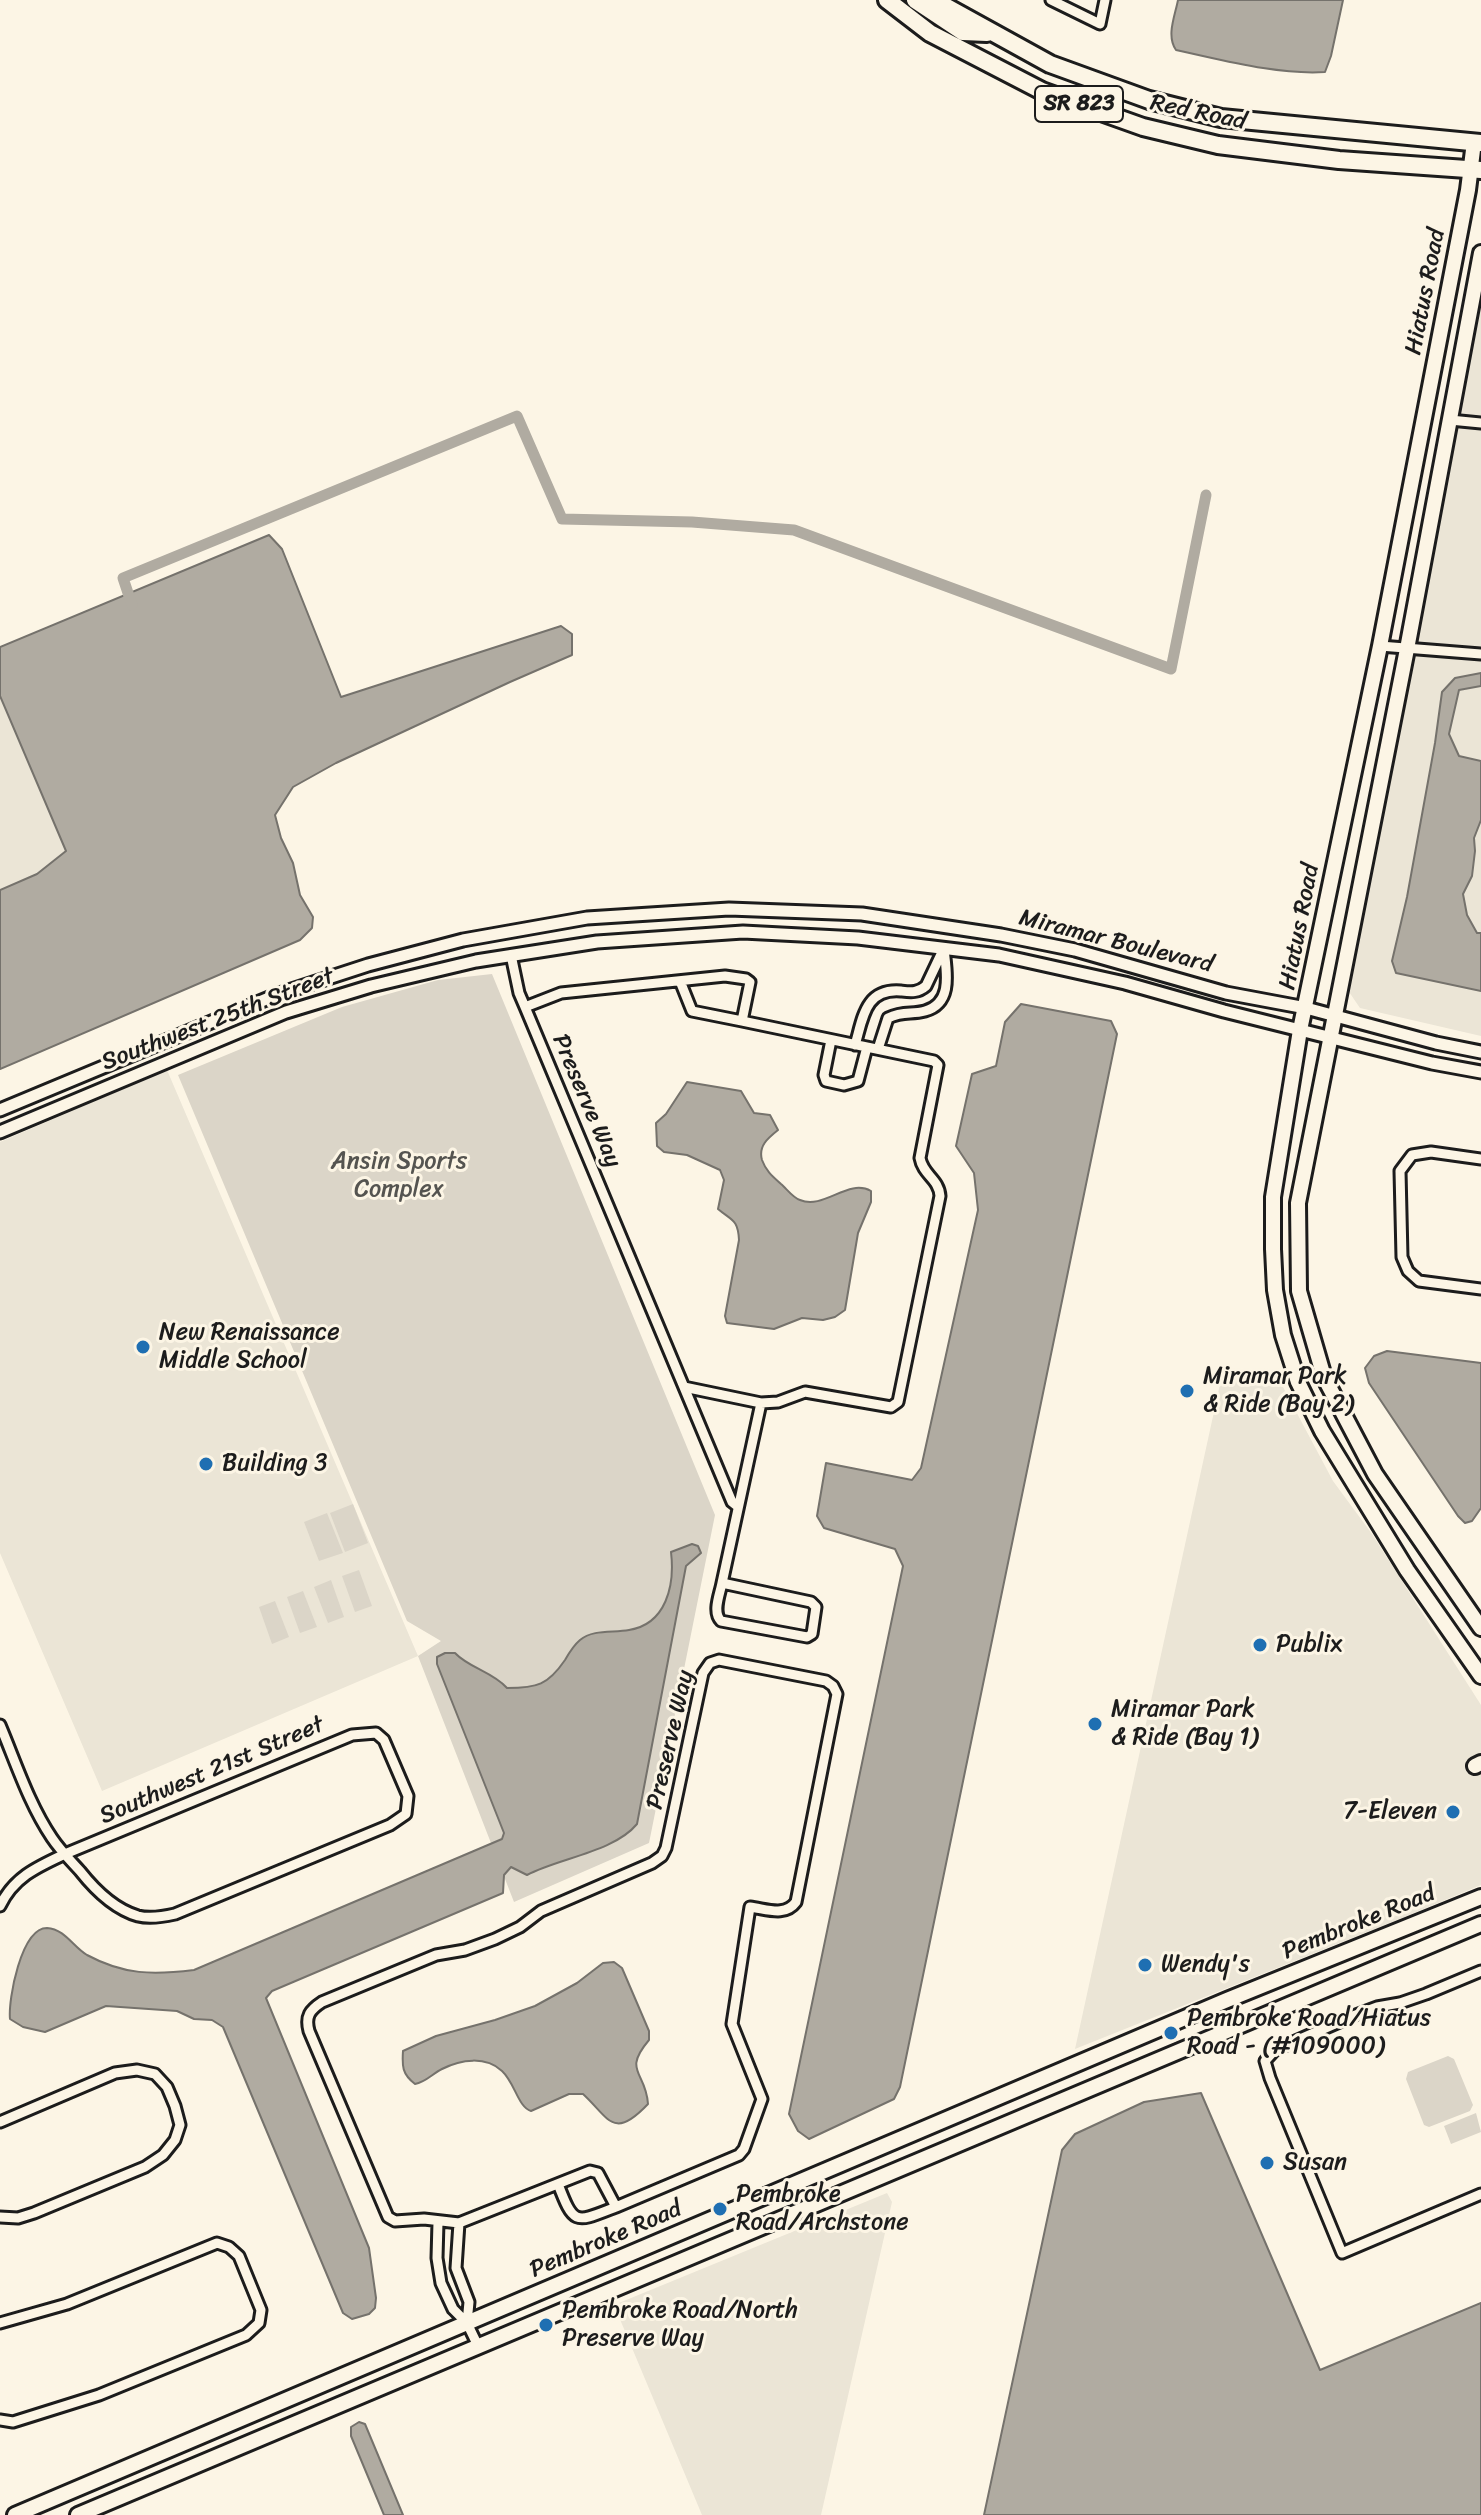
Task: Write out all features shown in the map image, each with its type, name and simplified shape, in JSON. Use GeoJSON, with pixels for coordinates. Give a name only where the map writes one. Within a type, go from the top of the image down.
{"type":"FeatureCollection","features":[{"type":"Feature","properties":{"kind":"highway","name":"Red Road"},"geometry":{"type":"LineString","coordinates":[[887,0],[930,33],[1042,91],[1143,127],[1233,147],[1339,160],[1476,170]]}},
{"type":"Feature","properties":{"kind":"highway"},"geometry":{"type":"LineString","coordinates":[[915,0],[963,32],[993,33]]}},
{"type":"Feature","properties":{"kind":"highway","name":"Red Road"},"geometry":{"type":"LineString","coordinates":[[934,0],[1050,64],[1149,100],[1221,118],[1478,143]]}},
{"type":"Feature","properties":{"kind":"main road","name":"Hiatus Road"},"geometry":{"type":"LineString","coordinates":[[1478,143],[1476,170],[1300,1030],[1273,1197],[1275,1290],[1283,1335],[1298,1382],[1330,1444],[1407,1570],[1481,1676]]}},
{"type":"Feature","properties":{"kind":"main road","name":"Hiatus Road"},"geometry":{"type":"LineString","coordinates":[[1481,253],[1298,1203],[1299,1291],[1324,1377],[1375,1474],[1481,1628]]}},
{"type":"Feature","properties":{"kind":"main road"},"geometry":{"type":"LineString","coordinates":[[1330,1444],[1352,1432]]}},
{"type":"Feature","properties":{"kind":"main road","name":"Pembroke Road"},"geometry":{"type":"LineString","coordinates":[[15,2515],[1227,2000],[1481,1897]]}},
{"type":"Feature","properties":{"kind":"main road","name":"Pembroke Road"},"geometry":{"type":"LineString","coordinates":[[78,2515],[1481,1924]]}},
{"type":"Feature","properties":{"kind":"main road"},"geometry":{"type":"LineString","coordinates":[[1227,2000],[1236,2025]]}},
{"type":"Feature","properties":{"kind":"main road"},"geometry":{"type":"LineString","coordinates":[[892,2143],[901,2168]]}},
{"type":"Feature","properties":{"kind":"street"},"geometry":{"type":"LineString","coordinates":[[1051,0],[1100,24],[1105,0]]}},
{"type":"Feature","properties":{"kind":"street"},"geometry":{"type":"LineString","coordinates":[[1450,420],[1481,423]]}},
{"type":"Feature","properties":{"kind":"street"},"geometry":{"type":"LineString","coordinates":[[1380,646],[1481,654]]}},
{"type":"Feature","properties":{"kind":"street","name":"Miramar Boulevard"},"geometry":{"type":"LineString","coordinates":[[734,910],[862,914],[1001,935],[1075,950],[1226,993],[1306,1008],[1481,1052]]}},
{"type":"Feature","properties":{"kind":"street","name":"Southwest 25th Street"},"geometry":{"type":"LineString","coordinates":[[0,1110],[276,995],[368,965],[463,940],[587,918],[734,910]]}},
{"type":"Feature","properties":{"kind":"street","name":"Miramar Boulevard"},"geometry":{"type":"LineString","coordinates":[[743,932],[858,938],[999,955],[1125,983],[1432,1063],[1481,1072]]}},
{"type":"Feature","properties":{"kind":"street","name":"Southwest 25th Street"},"geometry":{"type":"LineString","coordinates":[[0,1132],[286,1012],[371,986],[476,961],[597,942],[743,932]]}},
{"type":"Feature","properties":{"kind":"street"},"geometry":{"type":"LineString","coordinates":[[855,1045],[869,1003],[888,990],[921,990],[926,986],[944,948]]}},
{"type":"Feature","properties":{"kind":"street"},"geometry":{"type":"LineString","coordinates":[[878,1049],[888,1018],[900,1012],[927,1011],[938,1004],[944,995],[947,980],[944,948]]}},
{"type":"Feature","properties":{"kind":"street","name":"Preserve Way"},"geometry":{"type":"LineString","coordinates":[[511,955],[519,993],[732,1502],[737,1506]]}},
{"type":"Feature","properties":{"kind":"street"},"geometry":{"type":"LineString","coordinates":[[525,1007],[561,993],[725,976],[750,982],[742,1021]]}},
{"type":"Feature","properties":{"kind":"street"},"geometry":{"type":"LineString","coordinates":[[680,981],[692,1011],[934,1061],[938,1065],[920,1158],[925,1172],[936,1180],[940,1196],[898,1402],[891,1407],[801,1392],[778,1402],[761,1403],[684,1387]]}},
{"type":"Feature","properties":{"kind":"street"},"geometry":{"type":"LineString","coordinates":[[831,1040],[824,1075],[826,1081],[844,1085],[858,1081],[867,1047]]}},
{"type":"Feature","properties":{"kind":"street"},"geometry":{"type":"LineString","coordinates":[[1481,1159],[1431,1152],[1412,1155],[1400,1171],[1402,1257],[1408,1271],[1419,1281],[1481,1289]]}},
{"type":"Feature","properties":{"kind":"street"},"geometry":{"type":"LineString","coordinates":[[722,1583],[811,1602],[816,1607],[812,1634],[807,1637],[721,1621],[717,1617],[716,1611],[737,1506],[761,1403]]}},
{"type":"Feature","properties":{"kind":"street","name":"Preserve Way"},"geometry":{"type":"LineString","coordinates":[[719,1660],[826,1681],[837,1694],[835,1713],[796,1902],[791,1909],[783,1912],[750,1907],[732,2024],[762,2099],[744,2149],[739,2155],[616,2207],[598,2173],[590,2171],[558,2184],[459,2223],[424,2219],[395,2221],[388,2217],[309,2031],[307,2016],[322,2002],[436,1955],[465,1950],[495,1939],[520,1927],[541,1911],[662,1856],[703,1673],[710,1663],[719,1660]]}},
{"type":"Feature","properties":{"kind":"street"},"geometry":{"type":"LineString","coordinates":[[0,1725],[34,1806],[65,1854]]}},
{"type":"Feature","properties":{"kind":"street","name":"Southwest 21st Street"},"geometry":{"type":"LineString","coordinates":[[0,1906],[19,1879],[65,1854],[352,1735],[376,1733],[384,1740],[408,1796],[406,1814],[390,1825],[207,1902],[154,1918],[137,1916],[114,1905],[92,1886],[65,1854]]}},
{"type":"Feature","properties":{"kind":"street"},"geometry":{"type":"LineString","coordinates":[[1481,1971],[1426,1994],[1353,2016],[1275,2050],[1265,2061],[1342,2253],[1481,2194]]}},
{"type":"Feature","properties":{"kind":"street"},"geometry":{"type":"LineString","coordinates":[[0,2122],[115,2073],[137,2070],[155,2074],[167,2087],[180,2125],[175,2140],[163,2155],[145,2167],[34,2213],[18,2218],[0,2217]]}},
{"type":"Feature","properties":{"kind":"street"},"geometry":{"type":"LineString","coordinates":[[558,2184],[568,2211],[578,2219],[586,2219],[616,2207]]}},
{"type":"Feature","properties":{"kind":"street"},"geometry":{"type":"LineString","coordinates":[[438,2222],[437,2258],[441,2283],[446,2297],[467,2323],[479,2348]]}},
{"type":"Feature","properties":{"kind":"street"},"geometry":{"type":"LineString","coordinates":[[459,2223],[456,2268],[469,2302],[467,2323]]}},
{"type":"Feature","properties":{"kind":"street"},"geometry":{"type":"LineString","coordinates":[[0,2323],[67,2304],[217,2243],[229,2247],[239,2256],[261,2310],[259,2323],[246,2335],[99,2395],[13,2422],[0,2420]]}},
{"type":"Feature","properties":{"kind":"street"},"geometry":{"type":"LineString","coordinates":[[437,2258],[457,2258]]}},
{"type":"Feature","properties":{"kind":"shaded area"},"geometry":{"type":"Polygon","coordinates":[[[1178,0],[1343,0],[1325,72],[1307,72],[1250,66],[1176,50],[1171,32],[1178,0]]]}},
{"type":"Feature","properties":{"kind":"shaded area"},"geometry":{"type":"Polygon","coordinates":[[[1481,291],[1481,1036],[1360,1008],[1347,989],[1481,291]]]}},
{"type":"Feature","properties":{"kind":"shaded area"},"geometry":{"type":"Polygon","coordinates":[[[269,535],[282,549],[341,697],[561,626],[572,634],[572,655],[336,763],[293,787],[275,815],[281,838],[293,863],[300,895],[313,917],[312,928],[300,940],[0,1069],[0,890],[37,874],[66,851],[0,696],[0,647],[269,535]]]}},
{"type":"Feature","properties":{"kind":"shaded area"},"geometry":{"type":"Polygon","coordinates":[[[1481,673],[1481,686],[1459,690],[1449,734],[1459,756],[1481,761],[1481,820],[1474,838],[1472,876],[1463,894],[1467,915],[1477,933],[1481,933],[1481,991],[1396,973],[1392,961],[1407,897],[1442,692],[1455,678],[1481,673]]]}},
{"type":"Feature","properties":{"kind":"shaded area"},"geometry":{"type":"Polygon","coordinates":[[[0,696],[66,851],[37,874],[0,890],[0,696]]]}},
{"type":"Feature","properties":{"kind":"shaded area"},"geometry":{"type":"Polygon","coordinates":[[[1021,1004],[1111,1021],[1117,1034],[900,2087],[894,2099],[809,2139],[798,2131],[789,2114],[903,1566],[895,1549],[824,1528],[817,1516],[826,1463],[912,1480],[921,1468],[978,1210],[974,1173],[956,1146],[972,1074],[996,1066],[1005,1022],[1021,1004]]]}},
{"type":"Feature","properties":{"kind":"shaded area","name":"New Renaissance Middle School"},"geometry":{"type":"Polygon","coordinates":[[[167,1070],[418,1656],[102,1791],[0,1553],[0,1142],[167,1070]]]}},
{"type":"Feature","properties":{"kind":"shaded area"},"geometry":{"type":"Polygon","coordinates":[[[687,1082],[741,1091],[754,1113],[770,1115],[778,1130],[763,1146],[762,1160],[770,1173],[797,1199],[818,1201],[854,1188],[871,1191],[871,1202],[858,1233],[845,1310],[835,1317],[823,1320],[802,1318],[774,1329],[727,1323],[725,1316],[739,1240],[736,1224],[718,1209],[724,1180],[720,1170],[687,1155],[664,1152],[657,1146],[656,1123],[666,1114],[687,1082]]]}},
{"type":"Feature","properties":{"kind":"shaded area"},"geometry":{"type":"Polygon","coordinates":[[[1387,1351],[1481,1363],[1481,1508],[1472,1521],[1465,1523],[1458,1516],[1369,1383],[1365,1368],[1374,1356],[1387,1351]]]}},
{"type":"Feature","properties":{"kind":"shaded area"},"geometry":{"type":"Polygon","coordinates":[[[1222,1375],[1283,1387],[1333,1481],[1372,1534],[1481,1705],[1481,1885],[1075,2049],[1222,1375]]]}},
{"type":"Feature","properties":{"kind":"shaded area"},"geometry":{"type":"Polygon","coordinates":[[[692,1544],[698,1546],[701,1553],[686,1566],[637,1824],[627,1834],[601,1848],[527,1875],[511,1867],[504,1875],[503,1893],[272,1991],[266,1998],[369,2248],[375,2308],[369,2314],[352,2319],[343,2313],[223,2027],[212,2020],[194,2019],[177,2011],[106,2006],[45,2032],[23,2027],[10,2019],[10,2010],[23,1952],[38,1931],[47,1928],[64,1935],[87,1955],[126,1970],[165,1973],[194,1970],[502,1839],[504,1833],[437,1664],[437,1657],[455,1653],[507,1688],[541,1683],[553,1675],[585,1637],[629,1630],[652,1620],[660,1612],[669,1590],[671,1552],[692,1544]]]}},
{"type":"Feature","properties":{"kind":"shaded area"},"geometry":{"type":"Polygon","coordinates":[[[614,1962],[622,1968],[649,2031],[649,2040],[636,2066],[648,2104],[627,2121],[612,2122],[583,2094],[569,2094],[531,2111],[523,2105],[502,2071],[481,2061],[465,2061],[449,2066],[415,2084],[405,2073],[403,2051],[436,2036],[535,2006],[577,1983],[603,1963],[614,1962]]]}},
{"type":"Feature","properties":{"kind":"shaded area"},"geometry":{"type":"Polygon","coordinates":[[[1201,2093],[1320,2370],[1481,2303],[1481,2515],[984,2515],[1062,2150],[1075,2134],[1144,2102],[1201,2093]]]}},
{"type":"Feature","properties":{"kind":"shaded area"},"geometry":{"type":"Polygon","coordinates":[[[887,2193],[892,2202],[821,2515],[702,2515],[614,2305],[887,2193]]]}},
{"type":"Feature","properties":{"kind":"shaded area"},"geometry":{"type":"Polygon","coordinates":[[[359,2422],[365,2424],[403,2515],[384,2515],[351,2436],[351,2427],[359,2422]]]}},
{"type":"Feature","properties":{"kind":"green space","name":"Ansin Sports Complex"},"geometry":{"type":"Polygon","coordinates":[[[492,974],[715,1515],[649,1843],[514,1902],[418,1656],[441,1641],[407,1621],[178,1075],[342,1007],[438,980],[492,974]]]}},
{"type":"Feature","properties":{"kind":"green space"},"geometry":{"type":"Polygon","coordinates":[[[353,1504],[368,1543],[345,1552],[330,1513],[353,1504]]]}},
{"type":"Feature","properties":{"kind":"green space"},"geometry":{"type":"Polygon","coordinates":[[[327,1513],[343,1553],[319,1561],[304,1522],[327,1513]]]}},
{"type":"Feature","properties":{"kind":"green space"},"geometry":{"type":"Polygon","coordinates":[[[359,1570],[372,1606],[355,1612],[342,1576],[359,1570]]]}},
{"type":"Feature","properties":{"kind":"green space"},"geometry":{"type":"Polygon","coordinates":[[[331,1580],[344,1617],[328,1623],[314,1587],[331,1580]]]}},
{"type":"Feature","properties":{"kind":"green space"},"geometry":{"type":"Polygon","coordinates":[[[303,1591],[317,1627],[300,1633],[287,1597],[303,1591]]]}},
{"type":"Feature","properties":{"kind":"green space"},"geometry":{"type":"Polygon","coordinates":[[[275,1601],[289,1637],[272,1644],[259,1607],[275,1601]]]}},
{"type":"Feature","properties":{"kind":"green space"},"geometry":{"type":"Polygon","coordinates":[[[1448,2056],[1454,2059],[1473,2105],[1470,2111],[1429,2127],[1424,2125],[1406,2079],[1408,2072],[1448,2056]]]}},
{"type":"Feature","properties":{"kind":"green space"},"geometry":{"type":"Polygon","coordinates":[[[1476,2113],[1481,2132],[1451,2144],[1444,2126],[1476,2113]]]}},
{"type":"Feature","properties":{"kind":"waterway"},"geometry":{"type":"LineString","coordinates":[[132,605],[123,578],[517,416],[562,519],[692,522],[794,530],[1171,669],[1206,495]]}},
{"type":"Feature","properties":{"kind":"place","name":"New Renaissance Middle School"},"geometry":{"type":"Point","coordinates":[143,1347]}},
{"type":"Feature","properties":{"kind":"place","name":"Miramar Park & Ride (Bay 2)"},"geometry":{"type":"Point","coordinates":[1187,1391]}},
{"type":"Feature","properties":{"kind":"place","name":"Building 3"},"geometry":{"type":"Point","coordinates":[206,1464]}},
{"type":"Feature","properties":{"kind":"place","name":"Publix"},"geometry":{"type":"Point","coordinates":[1260,1645]}},
{"type":"Feature","properties":{"kind":"place","name":"Miramar Park & Ride (Bay 1)"},"geometry":{"type":"Point","coordinates":[1095,1724]}},
{"type":"Feature","properties":{"kind":"place","name":"7-Eleven"},"geometry":{"type":"Point","coordinates":[1453,1812]}},
{"type":"Feature","properties":{"kind":"place","name":"Wendy's"},"geometry":{"type":"Point","coordinates":[1145,1965]}},
{"type":"Feature","properties":{"kind":"place","name":"Pembroke Road/Hiatus Road - (#109000)"},"geometry":{"type":"Point","coordinates":[1171,2033]}},
{"type":"Feature","properties":{"kind":"place","name":"Susan"},"geometry":{"type":"Point","coordinates":[1267,2163]}},
{"type":"Feature","properties":{"kind":"place","name":"Pembroke Road/Archstone"},"geometry":{"type":"Point","coordinates":[720,2209]}},
{"type":"Feature","properties":{"kind":"place","name":"Pembroke Road/North Preserve Way"},"geometry":{"type":"Point","coordinates":[546,2325]}}]}
